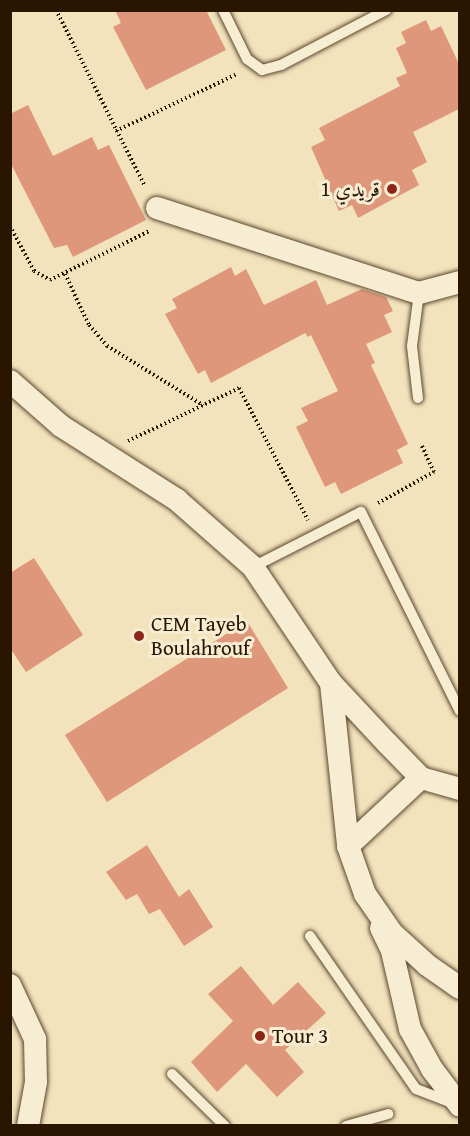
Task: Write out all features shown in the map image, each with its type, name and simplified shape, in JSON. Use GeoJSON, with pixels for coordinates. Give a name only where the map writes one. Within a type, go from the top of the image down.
{"type":"FeatureCollection","features":[{"type":"Feature","properties":{"kind":"street"},"geometry":{"type":"LineString","coordinates":[[157,208],[419,293],[459,282]]}},
{"type":"Feature","properties":{"kind":"street"},"geometry":{"type":"LineString","coordinates":[[10,381],[61,426],[177,500],[253,567],[331,683],[421,778],[459,789]]}},
{"type":"Feature","properties":{"kind":"street"},"geometry":{"type":"LineString","coordinates":[[331,683],[348,846],[365,894],[392,951],[410,1029],[432,1069],[459,1107]]}},
{"type":"Feature","properties":{"kind":"street"},"geometry":{"type":"LineString","coordinates":[[348,846],[421,778]]}},
{"type":"Feature","properties":{"kind":"street"},"geometry":{"type":"LineString","coordinates":[[365,894],[392,933],[427,965],[459,988]]}},
{"type":"Feature","properties":{"kind":"street"},"geometry":{"type":"LineString","coordinates":[[10,985],[35,1039],[36,1082],[28,1125]]}},
{"type":"Feature","properties":{"kind":"lane"},"geometry":{"type":"LineString","coordinates":[[223,10],[254,66],[262,70],[281,65],[386,10]]}},
{"type":"Feature","properties":{"kind":"lane"},"geometry":{"type":"LineString","coordinates":[[418,398],[412,346],[419,293]]}},
{"type":"Feature","properties":{"kind":"lane"},"geometry":{"type":"LineString","coordinates":[[253,567],[361,512],[459,711]]}},
{"type":"Feature","properties":{"kind":"lane"},"geometry":{"type":"LineString","coordinates":[[310,936],[416,1089],[459,1107]]}},
{"type":"Feature","properties":{"kind":"lane"},"geometry":{"type":"LineString","coordinates":[[172,1074],[225,1125]]}},
{"type":"Feature","properties":{"kind":"lane"},"geometry":{"type":"LineString","coordinates":[[346,1125],[388,1114]]}},
{"type":"Feature","properties":{"kind":"path"},"geometry":{"type":"LineString","coordinates":[[56,10],[157,208]]}},
{"type":"Feature","properties":{"kind":"path"},"geometry":{"type":"LineString","coordinates":[[116,131],[254,66]]}},
{"type":"Feature","properties":{"kind":"path"},"geometry":{"type":"LineString","coordinates":[[10,226],[34,271],[50,280],[179,215]]}},
{"type":"Feature","properties":{"kind":"path"},"geometry":{"type":"LineString","coordinates":[[65,274],[89,325],[107,345],[204,405]]}},
{"type":"Feature","properties":{"kind":"path"},"geometry":{"type":"LineString","coordinates":[[102,454],[239,388],[316,534]]}},
{"type":"Feature","properties":{"kind":"path"},"geometry":{"type":"LineString","coordinates":[[361,512],[434,472],[421,444]]}},
{"type":"Feature","properties":{"kind":"building"},"geometry":{"type":"Polygon","coordinates":[[[115,10],[206,10],[226,50],[146,90],[113,27],[121,23],[115,10]]]}},
{"type":"Feature","properties":{"kind":"building"},"geometry":{"type":"Polygon","coordinates":[[[426,20],[431,31],[441,26],[459,64],[459,109],[413,132],[427,162],[412,170],[419,185],[358,218],[352,205],[339,211],[311,147],[325,140],[319,128],[400,86],[396,78],[407,73],[396,48],[406,43],[401,32],[426,20]]]}},
{"type":"Feature","properties":{"kind":"building"},"geometry":{"type":"Polygon","coordinates":[[[28,105],[53,156],[92,137],[98,150],[109,145],[146,220],[73,257],[67,245],[54,248],[10,162],[10,114],[28,105]]]}},
{"type":"Feature","properties":{"kind":"building"},"geometry":{"type":"Polygon","coordinates":[[[231,267],[235,276],[246,269],[264,305],[316,280],[327,305],[362,289],[386,297],[393,311],[384,315],[392,332],[366,344],[375,363],[371,365],[408,444],[397,450],[403,463],[341,494],[335,482],[325,487],[296,427],[308,421],[301,408],[338,391],[311,335],[308,337],[305,333],[211,383],[205,370],[198,374],[165,314],[177,308],[172,299],[231,267]]]}},
{"type":"Feature","properties":{"kind":"building"},"geometry":{"type":"Polygon","coordinates":[[[34,558],[83,635],[26,672],[10,648],[10,573],[34,558]]]}},
{"type":"Feature","properties":{"kind":"building"},"geometry":{"type":"Polygon","coordinates":[[[247,621],[288,688],[107,802],[65,735],[247,621]]]}},
{"type":"Feature","properties":{"kind":"building"},"geometry":{"type":"Polygon","coordinates":[[[147,845],[179,897],[189,889],[213,927],[184,946],[160,909],[149,914],[137,894],[126,900],[106,872],[147,845]]]}},
{"type":"Feature","properties":{"kind":"building","name":"Tour 3"},"geometry":{"type":"Polygon","coordinates":[[[241,966],[273,1005],[298,982],[326,1013],[285,1050],[304,1072],[277,1097],[246,1064],[217,1092],[191,1062],[233,1021],[208,994],[241,966]]]}},
{"type":"Feature","properties":{"kind":"place","name":"قريدي 1"},"geometry":{"type":"Point","coordinates":[392,189]}},
{"type":"Feature","properties":{"kind":"place","name":"CEM Tayeb Boulahrouf"},"geometry":{"type":"Point","coordinates":[139,636]}},
{"type":"Feature","properties":{"kind":"place","name":"Tour 3"},"geometry":{"type":"Point","coordinates":[260,1036]}}]}
